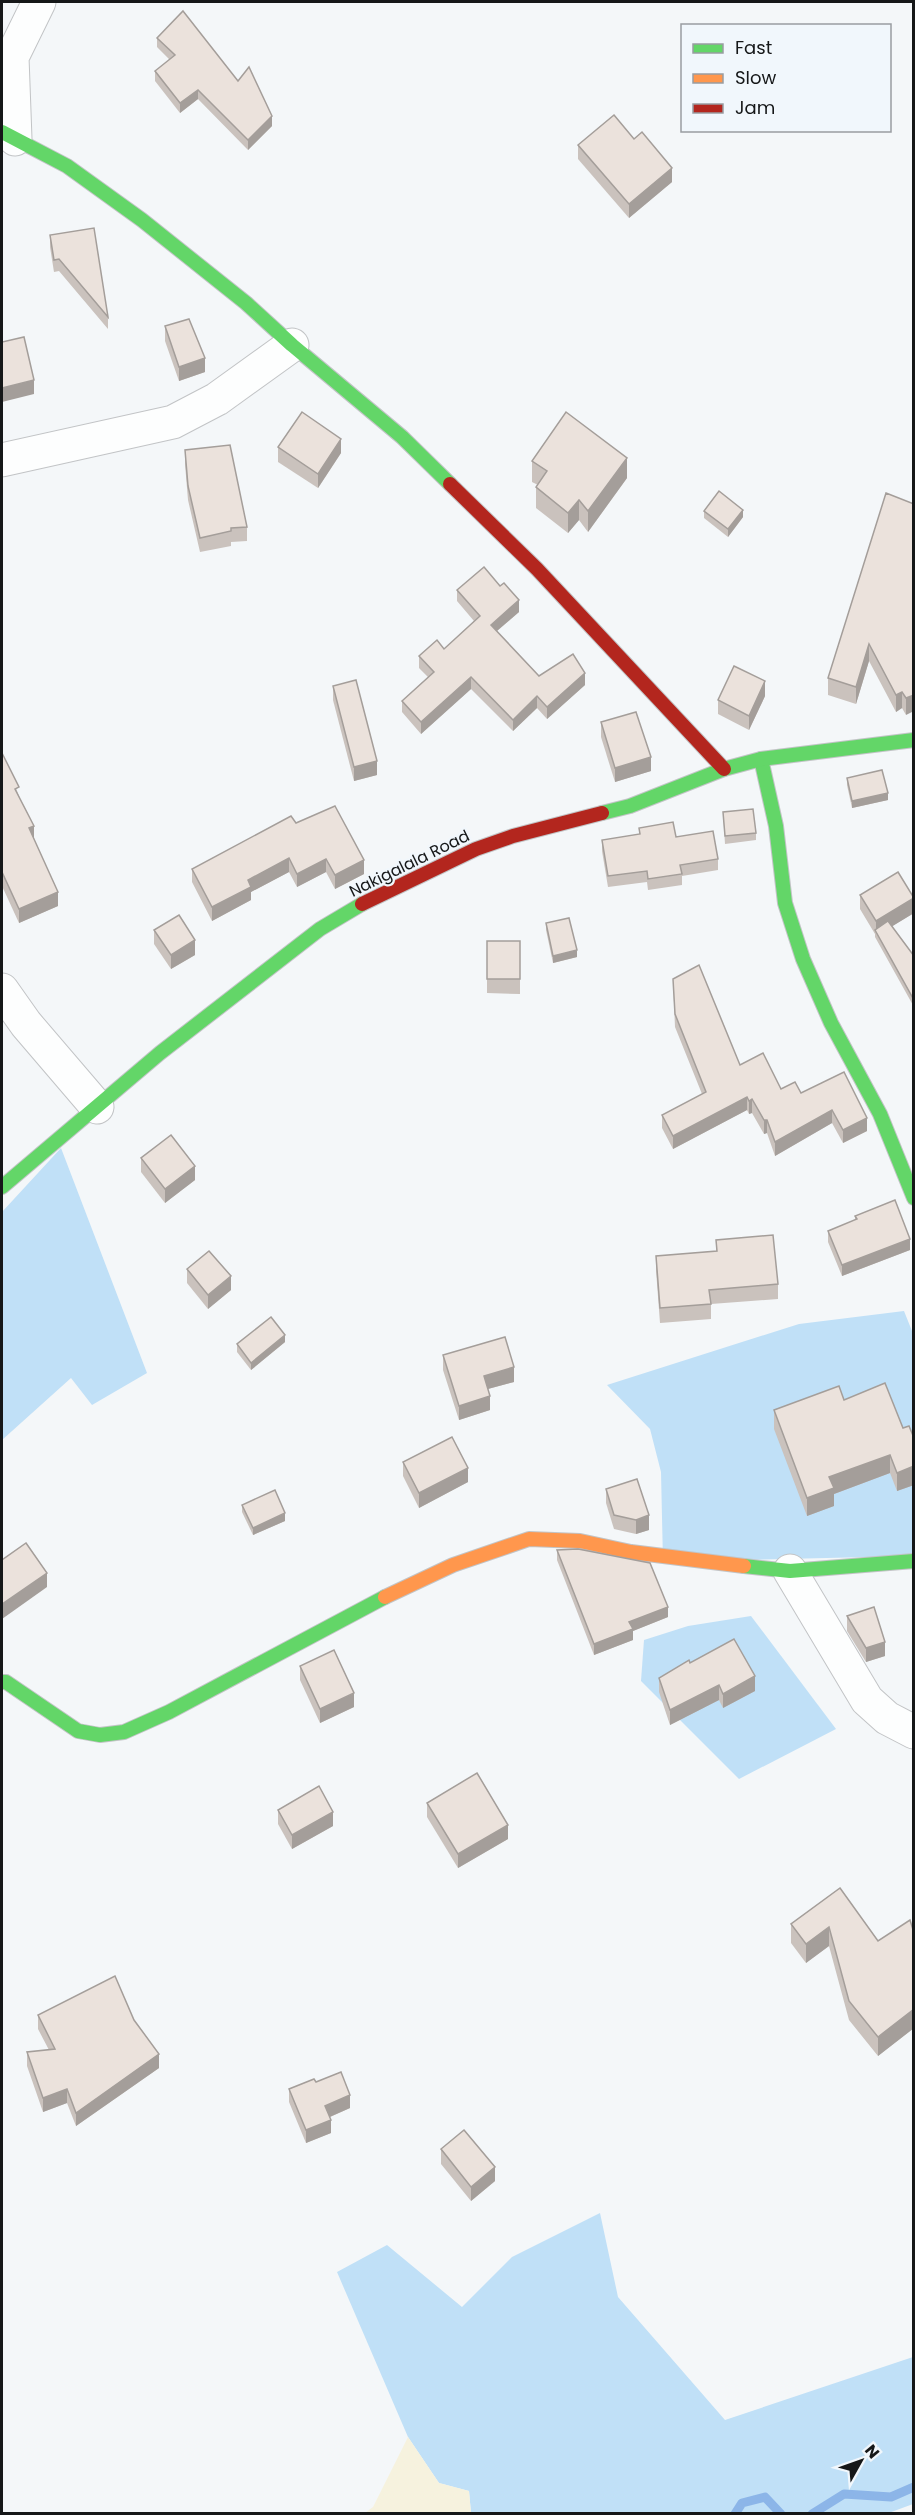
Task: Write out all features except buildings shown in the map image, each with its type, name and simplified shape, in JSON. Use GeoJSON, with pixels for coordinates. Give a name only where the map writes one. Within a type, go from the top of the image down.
{"type":"FeatureCollection","features":[{"type":"Feature","properties":{"kind":"street"},"geometry":{"type":"LineString","coordinates":[[39,2],[12,57],[8,136],[68,166],[142,220],[246,303],[292,345],[402,437],[545,577],[724,769]]}},
{"type":"Feature","properties":{"kind":"street"},"geometry":{"type":"LineString","coordinates":[[2,460],[172,422],[217,399],[292,345]]}},
{"type":"Feature","properties":{"kind":"street","name":"Nakigalala Road"},"geometry":{"type":"LineString","coordinates":[[2,1187],[252,981],[320,929],[350,910],[476,849],[513,836],[630,807],[724,769],[761,759],[914,740]]}},
{"type":"Feature","properties":{"kind":"street"},"geometry":{"type":"LineString","coordinates":[[761,759],[776,826],[785,903],[803,958],[831,1023],[879,1114],[907,1157],[914,1198]]}},
{"type":"Feature","properties":{"kind":"street"},"geometry":{"type":"LineString","coordinates":[[2,990],[26,1024],[97,1107]]}},
{"type":"Feature","properties":{"kind":"street"},"geometry":{"type":"LineString","coordinates":[[2,1682],[6,1682],[41,1704],[78,1731],[100,1735],[124,1731],[169,1712],[423,1579],[453,1565],[529,1539],[580,1540],[631,1552],[790,1572],[914,1561]]}},
{"type":"Feature","properties":{"kind":"street"},"geometry":{"type":"LineString","coordinates":[[790,1572],[846,1669],[867,1700],[887,1718],[914,1732]]}},
{"type":"Feature","properties":{"kind":"shaded area"},"geometry":{"type":"Polygon","coordinates":[[[61,1148],[147,1373],[92,1405],[71,1378],[2,1440],[2,1212],[61,1148]]]}},
{"type":"Feature","properties":{"kind":"shaded area"},"geometry":{"type":"Polygon","coordinates":[[[904,1311],[914,1336],[913,1556],[663,1562],[661,1472],[650,1429],[607,1385],[799,1324],[904,1311]]]}},
{"type":"Feature","properties":{"kind":"shaded area"},"geometry":{"type":"Polygon","coordinates":[[[751,1616],[836,1729],[739,1779],[641,1681],[644,1640],[688,1626],[751,1616]]]}},
{"type":"Feature","properties":{"kind":"shaded area"},"geometry":{"type":"Polygon","coordinates":[[[600,2213],[618,2297],[725,2420],[913,2357],[913,2504],[886,2514],[471,2513],[469,2491],[439,2483],[408,2437],[337,2272],[387,2245],[462,2307],[512,2257],[600,2213]]]}},
{"type":"Feature","properties":{"kind":"sand"},"geometry":{"type":"Polygon","coordinates":[[[408,2437],[439,2483],[469,2491],[471,2513],[365,2513],[373,2507],[408,2437]]]}},
{"type":"Feature","properties":{"kind":"waterway"},"geometry":{"type":"LineString","coordinates":[[812,2514],[844,2494],[891,2497],[914,2487]]}},
{"type":"Feature","properties":{"kind":"waterway"},"geometry":{"type":"LineString","coordinates":[[735,2514],[742,2503],[765,2497],[781,2514]]}},
{"type":"Feature","properties":{"kind":"traffic: fast"},"geometry":{"type":"LineString","coordinates":[[2,132],[67,166],[142,220],[246,303],[292,345],[402,437],[450,484]]}},
{"type":"Feature","properties":{"kind":"traffic: fast"},"geometry":{"type":"LineString","coordinates":[[602,813],[630,806],[724,769],[761,759],[914,740]]}},
{"type":"Feature","properties":{"kind":"traffic: fast"},"geometry":{"type":"LineString","coordinates":[[761,759],[776,826],[785,903],[803,959],[831,1023],[880,1114],[914,1198]]}},
{"type":"Feature","properties":{"kind":"traffic: fast"},"geometry":{"type":"LineString","coordinates":[[2,1187],[160,1053],[320,929],[362,904]]}},
{"type":"Feature","properties":{"kind":"traffic: fast"},"geometry":{"type":"LineString","coordinates":[[744,1566],[790,1571],[914,1561]]}},
{"type":"Feature","properties":{"kind":"traffic: fast"},"geometry":{"type":"LineString","coordinates":[[2,1682],[6,1682],[78,1731],[100,1735],[124,1732],[169,1712],[385,1597]]}},
{"type":"Feature","properties":{"kind":"traffic: slow"},"geometry":{"type":"LineString","coordinates":[[385,1597],[453,1565],[529,1539],[580,1541],[631,1552],[744,1566]]}},
{"type":"Feature","properties":{"kind":"traffic: jam"},"geometry":{"type":"LineString","coordinates":[[450,484],[537,569],[724,769]]}},
{"type":"Feature","properties":{"kind":"traffic: jam"},"geometry":{"type":"LineString","coordinates":[[362,904],[476,849],[513,836],[602,813]]}}]}
